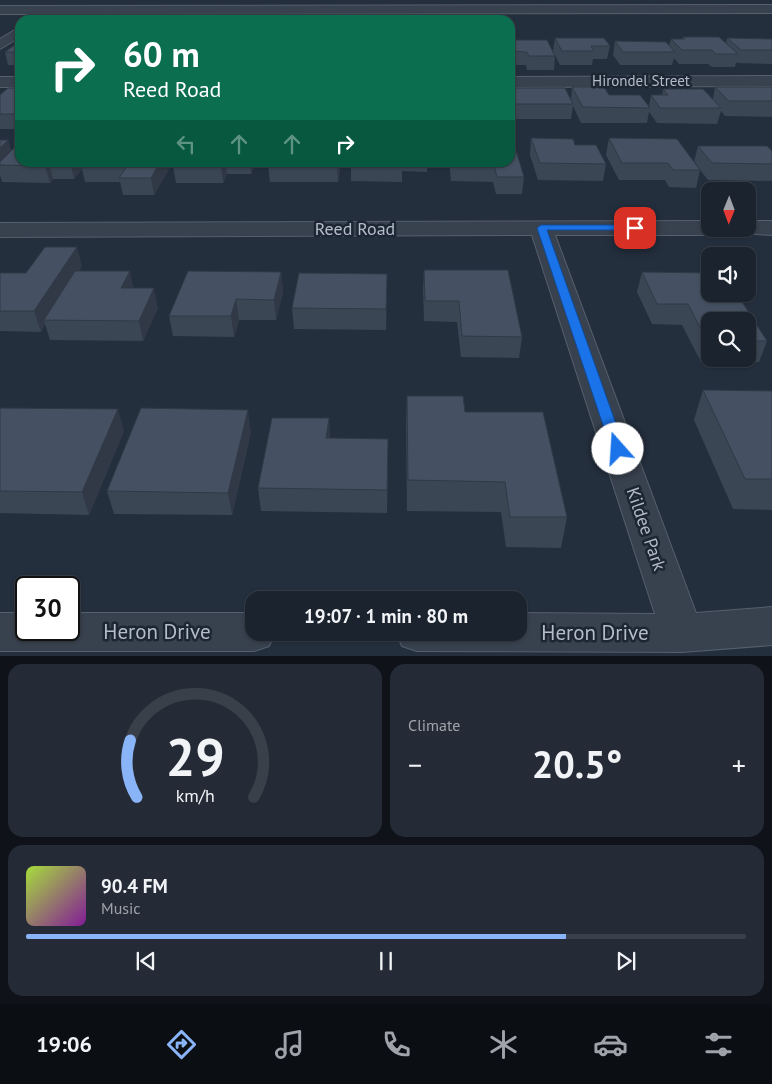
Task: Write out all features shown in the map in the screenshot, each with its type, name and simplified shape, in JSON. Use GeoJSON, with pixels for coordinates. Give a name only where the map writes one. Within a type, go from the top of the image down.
{"type":"FeatureCollection","features":[{"type":"Feature","properties":{"kind":"street"},"geometry":{"type":"LineString","coordinates":[[0,10],[772,9]]}},
{"type":"Feature","properties":{"kind":"street"},"geometry":{"type":"LineString","coordinates":[[42,15],[48,10]]}},
{"type":"Feature","properties":{"kind":"street"},"geometry":{"type":"LineString","coordinates":[[0,45],[15,34]]}},
{"type":"Feature","properties":{"kind":"street","name":"Hirondel Street"},"geometry":{"type":"LineString","coordinates":[[515,82],[772,81]]}},
{"type":"Feature","properties":{"kind":"street"},"geometry":{"type":"LineString","coordinates":[[0,82],[15,82]]}},
{"type":"Feature","properties":{"kind":"street","name":"Kildee Park"},"geometry":{"type":"LineString","coordinates":[[541,228],[682,633]]}},
{"type":"Feature","properties":{"kind":"street","name":"Reed Road"},"geometry":{"type":"LineString","coordinates":[[0,230],[701,228]]}},
{"type":"Feature","properties":{"kind":"street"},"geometry":{"type":"LineString","coordinates":[[756,228],[772,228]]}},
{"type":"Feature","properties":{"kind":"street","name":"Heron Drive"},"geometry":{"type":"LineString","coordinates":[[527,632],[682,633],[772,626]]}},
{"type":"Feature","properties":{"kind":"street","name":"Heron Drive"},"geometry":{"type":"LineString","coordinates":[[0,632],[245,632]]}},
{"type":"Feature","properties":{"kind":"building"},"geometry":{"type":"Polygon","coordinates":[[[683,37],[719,37],[738,54],[715,54],[712,50],[682,50],[671,39],[685,39],[683,37]]]}},
{"type":"Feature","properties":{"kind":"building"},"geometry":{"type":"Polygon","coordinates":[[[555,38],[604,38],[610,46],[591,46],[594,51],[562,51],[555,38]]]}},
{"type":"Feature","properties":{"kind":"building"},"geometry":{"type":"Polygon","coordinates":[[[727,38],[772,39],[772,50],[741,50],[727,38]]]}},
{"type":"Feature","properties":{"kind":"building"},"geometry":{"type":"Polygon","coordinates":[[[515,40],[547,40],[555,56],[529,56],[527,52],[515,51],[515,40]]]}},
{"type":"Feature","properties":{"kind":"building"},"geometry":{"type":"Polygon","coordinates":[[[615,41],[666,42],[675,52],[623,52],[615,41]]]}},
{"type":"Feature","properties":{"kind":"building"},"geometry":{"type":"Polygon","coordinates":[[[15,45],[15,52],[5,52],[15,45]]]}},
{"type":"Feature","properties":{"kind":"building"},"geometry":{"type":"Polygon","coordinates":[[[572,87],[604,87],[609,95],[640,95],[650,108],[583,107],[572,87]]]}},
{"type":"Feature","properties":{"kind":"building"},"geometry":{"type":"Polygon","coordinates":[[[715,87],[772,87],[772,101],[729,101],[715,87]]]}},
{"type":"Feature","properties":{"kind":"building"},"geometry":{"type":"Polygon","coordinates":[[[8,88],[15,88],[15,114],[0,114],[0,95],[8,88]]]}},
{"type":"Feature","properties":{"kind":"building"},"geometry":{"type":"Polygon","coordinates":[[[515,88],[565,88],[573,104],[515,104],[515,88]]]}},
{"type":"Feature","properties":{"kind":"building"},"geometry":{"type":"Polygon","coordinates":[[[663,89],[703,89],[721,108],[660,108],[651,95],[668,95],[663,89]]]}},
{"type":"Feature","properties":{"kind":"building"},"geometry":{"type":"Polygon","coordinates":[[[531,138],[573,139],[575,145],[596,145],[606,164],[540,163],[531,138]]]}},
{"type":"Feature","properties":{"kind":"building"},"geometry":{"type":"Polygon","coordinates":[[[609,138],[677,139],[700,170],[673,170],[668,163],[622,163],[609,138]]]}},
{"type":"Feature","properties":{"kind":"building"},"geometry":{"type":"Polygon","coordinates":[[[0,140],[8,140],[0,148],[0,140]]]}},
{"type":"Feature","properties":{"kind":"building"},"geometry":{"type":"Polygon","coordinates":[[[698,146],[767,146],[772,151],[772,164],[712,163],[698,146]]]}},
{"type":"Feature","properties":{"kind":"building"},"geometry":{"type":"Polygon","coordinates":[[[15,147],[15,165],[0,165],[0,162],[15,147]]]}},
{"type":"Feature","properties":{"kind":"building"},"geometry":{"type":"Polygon","coordinates":[[[515,147],[524,177],[497,177],[494,167],[515,167],[515,147]]]}},
{"type":"Feature","properties":{"kind":"building"},"geometry":{"type":"Polygon","coordinates":[[[127,167],[157,167],[151,178],[119,178],[127,167]]]}},
{"type":"Feature","properties":{"kind":"building"},"geometry":{"type":"Polygon","coordinates":[[[45,247],[77,247],[34,311],[0,311],[0,273],[26,273],[45,247]]]}},
{"type":"Feature","properties":{"kind":"building"},"geometry":{"type":"Polygon","coordinates":[[[424,270],[508,270],[522,337],[462,336],[459,301],[425,301],[424,270]]]}},
{"type":"Feature","properties":{"kind":"building"},"geometry":{"type":"Polygon","coordinates":[[[75,271],[130,271],[121,288],[154,288],[139,321],[44,320],[75,271]]]}},
{"type":"Feature","properties":{"kind":"building"},"geometry":{"type":"Polygon","coordinates":[[[188,271],[281,272],[274,300],[236,299],[231,316],[169,316],[188,271]]]}},
{"type":"Feature","properties":{"kind":"building"},"geometry":{"type":"Polygon","coordinates":[[[642,272],[701,273],[701,302],[742,302],[748,312],[701,312],[701,329],[688,304],[657,304],[642,272]]]}},
{"type":"Feature","properties":{"kind":"building"},"geometry":{"type":"Polygon","coordinates":[[[299,273],[387,274],[386,309],[292,308],[299,273]]]}},
{"type":"Feature","properties":{"kind":"building"},"geometry":{"type":"Polygon","coordinates":[[[756,324],[767,341],[756,341],[756,324]]]}},
{"type":"Feature","properties":{"kind":"building"},"geometry":{"type":"Polygon","coordinates":[[[703,390],[772,391],[772,479],[745,479],[703,390]]]}},
{"type":"Feature","properties":{"kind":"building"},"geometry":{"type":"Polygon","coordinates":[[[407,396],[463,396],[465,412],[543,412],[567,517],[510,517],[505,482],[408,480],[407,396]]]}},
{"type":"Feature","properties":{"kind":"building"},"geometry":{"type":"Polygon","coordinates":[[[0,408],[118,409],[82,492],[0,491],[0,408]]]}},
{"type":"Feature","properties":{"kind":"building"},"geometry":{"type":"Polygon","coordinates":[[[141,408],[248,410],[228,493],[107,491],[141,408]]]}},
{"type":"Feature","properties":{"kind":"building"},"geometry":{"type":"Polygon","coordinates":[[[272,418],[329,418],[326,438],[388,439],[387,490],[258,488],[272,418]]]}},
{"type":"Feature","properties":{"kind":"route"},"geometry":{"type":"LineString","coordinates":[[618,449],[541,228],[635,228]]}}]}
